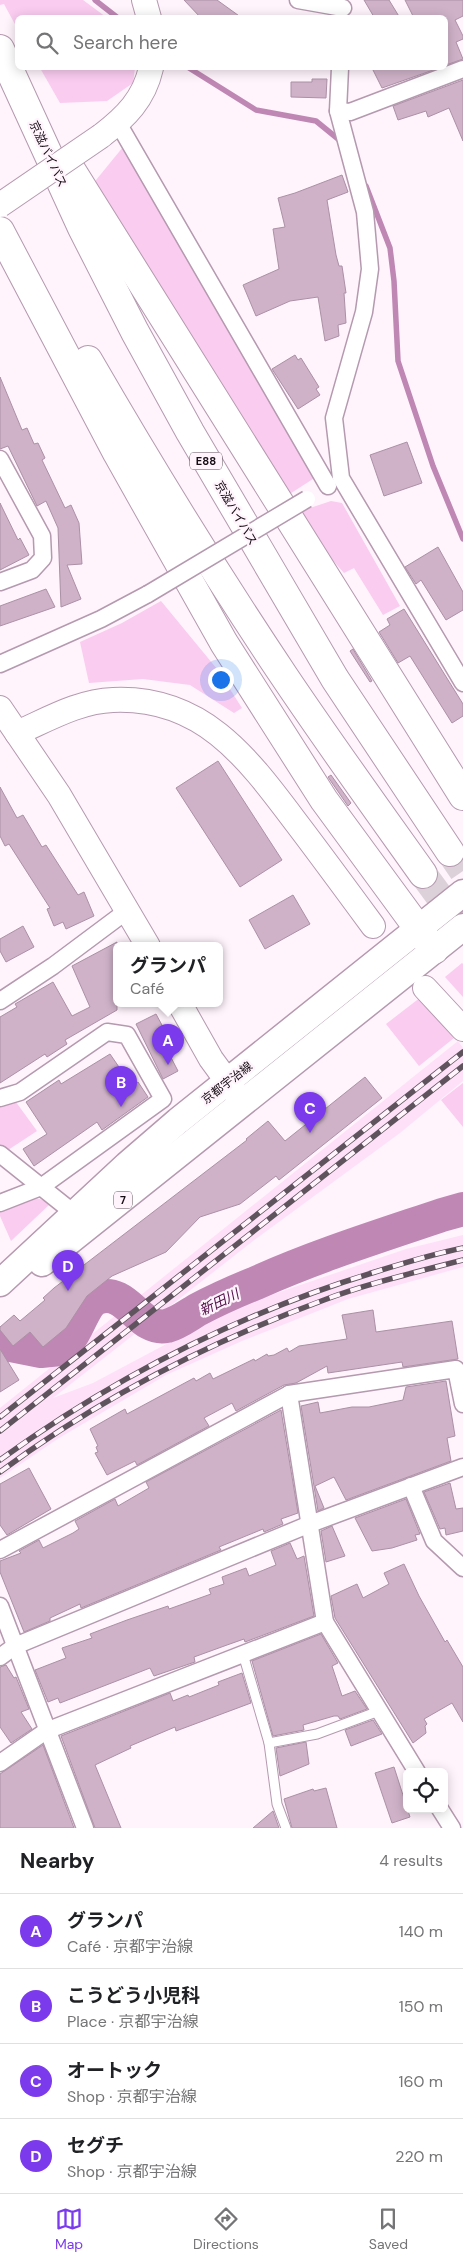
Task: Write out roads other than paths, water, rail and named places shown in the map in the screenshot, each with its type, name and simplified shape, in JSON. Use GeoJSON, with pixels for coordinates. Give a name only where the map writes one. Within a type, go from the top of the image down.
{"type":"FeatureCollection","features":[{"type":"Feature","properties":{"kind":"highway","name":"京滋バイパス"},"geometry":{"type":"LineString","coordinates":[[0,49],[82,228],[135,332],[190,432],[335,679],[450,852]]}},
{"type":"Feature","properties":{"kind":"highway"},"geometry":{"type":"LineString","coordinates":[[12,74],[463,796]]}},
{"type":"Feature","properties":{"kind":"highway"},"geometry":{"type":"LineString","coordinates":[[0,203],[106,391],[230,593],[284,676],[423,874]]}},
{"type":"Feature","properties":{"kind":"highway"},"geometry":{"type":"LineString","coordinates":[[0,231],[117,453],[224,643],[324,800],[434,950]]}},
{"type":"Feature","properties":{"kind":"main road","name":"京都宇治線"},"geometry":{"type":"LineString","coordinates":[[0,1296],[82,1220],[178,1121],[228,1083],[463,893]]}},
{"type":"Feature","properties":{"kind":"main road","name":"京都宇治線"},"geometry":{"type":"LineString","coordinates":[[0,1283],[82,1220],[244,1103],[463,927]]}},
{"type":"Feature","properties":{"kind":"street"},"geometry":{"type":"LineString","coordinates":[[144,0],[148,15]]}},
{"type":"Feature","properties":{"kind":"street"},"geometry":{"type":"LineString","coordinates":[[298,0],[343,8]]}},
{"type":"Feature","properties":{"kind":"street"},"geometry":{"type":"LineString","coordinates":[[338,111],[350,112],[463,69]]}},
{"type":"Feature","properties":{"kind":"street"},"geometry":{"type":"LineString","coordinates":[[0,203],[110,129],[142,96],[150,70]]}},
{"type":"Feature","properties":{"kind":"street"},"geometry":{"type":"LineString","coordinates":[[335,482],[334,418],[364,312],[370,270],[365,212],[338,111],[340,70]]}},
{"type":"Feature","properties":{"kind":"street"},"geometry":{"type":"LineString","coordinates":[[110,129],[463,683]]}},
{"type":"Feature","properties":{"kind":"street"},"geometry":{"type":"LineString","coordinates":[[0,459],[42,536],[44,558],[32,570],[0,582]]}},
{"type":"Feature","properties":{"kind":"street"},"geometry":{"type":"LineString","coordinates":[[0,664],[101,619],[148,594],[335,482]]}},
{"type":"Feature","properties":{"kind":"street"},"geometry":{"type":"LineString","coordinates":[[146,942],[59,795],[7,724],[112,700],[146,700],[185,712],[208,725],[234,746],[269,786],[373,926]]}},
{"type":"Feature","properties":{"kind":"street"},"geometry":{"type":"LineString","coordinates":[[0,1001],[54,966],[128,910]]}},
{"type":"Feature","properties":{"kind":"street"},"geometry":{"type":"LineString","coordinates":[[425,988],[463,1029]]}},
{"type":"Feature","properties":{"kind":"street"},"geometry":{"type":"LineString","coordinates":[[182,1007],[211,1059],[244,1103]]}},
{"type":"Feature","properties":{"kind":"street"},"geometry":{"type":"LineString","coordinates":[[0,1098],[20,1092],[107,1032],[127,1034],[163,1100],[41,1187],[0,1203]]}},
{"type":"Feature","properties":{"kind":"street"},"geometry":{"type":"LineString","coordinates":[[0,1154],[82,1220]]}},
{"type":"Feature","properties":{"kind":"street"},"geometry":{"type":"LineString","coordinates":[[0,1550],[289,1394],[460,1368],[463,1404]]}},
{"type":"Feature","properties":{"kind":"street"},"geometry":{"type":"LineString","coordinates":[[289,1394],[325,1622],[415,1768]]}},
{"type":"Feature","properties":{"kind":"street"},"geometry":{"type":"LineString","coordinates":[[0,1657],[15,1646],[310,1524],[463,1467]]}},
{"type":"Feature","properties":{"kind":"street"},"geometry":{"type":"LineString","coordinates":[[411,1486],[434,1541],[463,1568]]}},
{"type":"Feature","properties":{"kind":"street"},"geometry":{"type":"LineString","coordinates":[[0,1606],[46,1731],[85,1828]]}},
{"type":"Feature","properties":{"kind":"street"},"geometry":{"type":"LineString","coordinates":[[0,1763],[46,1731],[325,1622]]}},
{"type":"Feature","properties":{"kind":"street"},"geometry":{"type":"LineString","coordinates":[[443,1813],[452,1828]]}},
{"type":"Feature","properties":{"kind":"street"},"geometry":{"type":"LineString","coordinates":[[457,1828],[463,1824]]}},
{"type":"Feature","properties":{"kind":"lane"},"geometry":{"type":"LineString","coordinates":[[243,1654],[269,1743],[277,1804],[286,1828]]}},
{"type":"Feature","properties":{"kind":"lane"},"geometry":{"type":"LineString","coordinates":[[269,1743],[316,1734],[379,1711]]}},
{"type":"Feature","properties":{"kind":"waterway"},"geometry":{"type":"LineString","coordinates":[[95,0],[114,15]]}},
{"type":"Feature","properties":{"kind":"waterway"},"geometry":{"type":"LineString","coordinates":[[192,70],[256,110],[316,121],[343,143]]}},
{"type":"Feature","properties":{"kind":"waterway"},"geometry":{"type":"LineString","coordinates":[[366,186],[390,248],[394,281],[398,361],[433,466],[463,539]]}},
{"type":"Feature","properties":{"kind":"waterway","name":"新田川"},"geometry":{"type":"LineString","coordinates":[[0,1343],[41,1351],[60,1349],[71,1337],[92,1301],[107,1296],[117,1298],[125,1303],[148,1322],[157,1326],[167,1326],[226,1296],[279,1273],[372,1239],[463,1209]]}},
{"type":"Feature","properties":{"kind":"tunnel"},"geometry":{"type":"LineString","coordinates":[[450,852],[463,871]]}},
{"type":"Feature","properties":{"kind":"tunnel"},"geometry":{"type":"LineString","coordinates":[[423,874],[461,926]]}},
{"type":"Feature","properties":{"kind":"railway"},"geometry":{"type":"LineString","coordinates":[[0,1417],[463,1052]]}},
{"type":"Feature","properties":{"kind":"railway"},"geometry":{"type":"LineString","coordinates":[[0,1431],[463,1066]]}},
{"type":"Feature","properties":{"kind":"railway"},"geometry":{"type":"LineString","coordinates":[[0,1460],[88,1401],[180,1350],[227,1328],[325,1288],[408,1262],[463,1248]]}},
{"type":"Feature","properties":{"kind":"railway"},"geometry":{"type":"LineString","coordinates":[[0,1472],[76,1420],[156,1374],[239,1334],[281,1316],[358,1288],[463,1260]]}},
{"type":"Feature","properties":{"kind":"place","name":"グランパ"},"geometry":{"type":"Point","coordinates":[168,1065]}},
{"type":"Feature","properties":{"kind":"place","name":"こうどう小児科"},"geometry":{"type":"Point","coordinates":[121,1107]}},
{"type":"Feature","properties":{"kind":"place","name":"オートック"},"geometry":{"type":"Point","coordinates":[310,1133]}},
{"type":"Feature","properties":{"kind":"place","name":"セグチ"},"geometry":{"type":"Point","coordinates":[68,1291]}}]}
